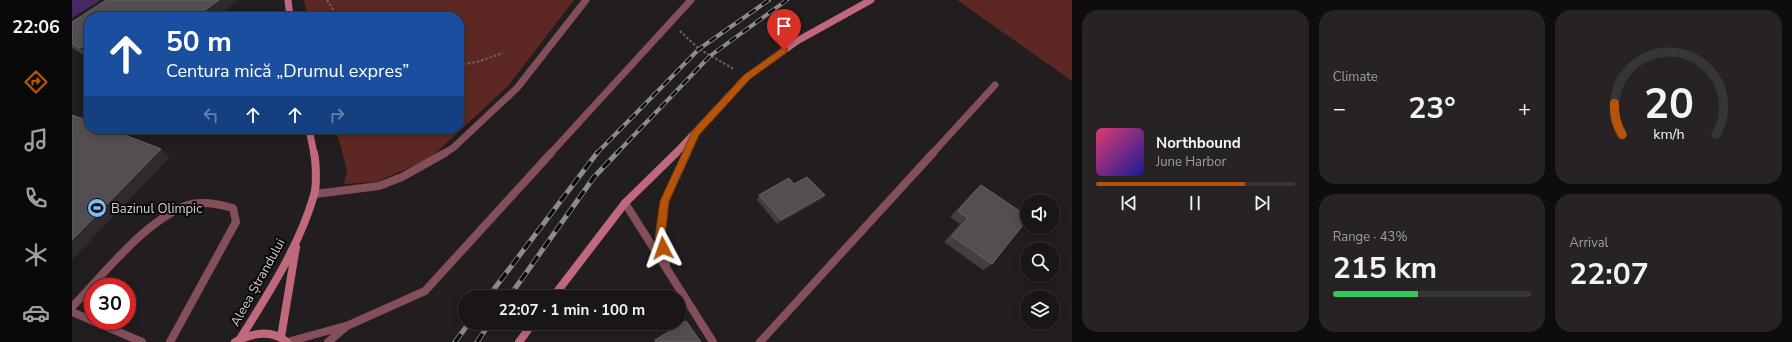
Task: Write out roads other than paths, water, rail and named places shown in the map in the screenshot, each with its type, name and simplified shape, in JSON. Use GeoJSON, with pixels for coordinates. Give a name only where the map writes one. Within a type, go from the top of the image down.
{"type":"FeatureCollection","features":[{"type":"Feature","properties":{"kind":"main road"},"geometry":{"type":"LineString","coordinates":[[288,0],[289,12]]}},
{"type":"Feature","properties":{"kind":"main road"},"geometry":{"type":"LineString","coordinates":[[558,290],[626,203],[696,133],[747,77],[797,41],[871,0]]}},
{"type":"Feature","properties":{"kind":"main road","name":"Aleea Ștrandului"},"geometry":{"type":"LineString","coordinates":[[238,340],[275,282],[297,238],[315,194],[315,158],[311,134]]}},
{"type":"Feature","properties":{"kind":"main road","name":"Aleea Ștrandului"},"geometry":{"type":"LineString","coordinates":[[285,340],[297,238]]}},
{"type":"Feature","properties":{"kind":"main road"},"geometry":{"type":"LineString","coordinates":[[519,342],[528,330]]}},
{"type":"Feature","properties":{"kind":"main road"},"geometry":{"type":"LineString","coordinates":[[238,340],[254,334],[266,333],[285,340]]}},
{"type":"Feature","properties":{"kind":"street"},"geometry":{"type":"LineString","coordinates":[[315,194],[379,186],[402,177],[453,148],[517,88],[586,0]]}},
{"type":"Feature","properties":{"kind":"street"},"geometry":{"type":"LineString","coordinates":[[285,340],[349,325],[425,291],[691,0]]}},
{"type":"Feature","properties":{"kind":"street"},"geometry":{"type":"LineString","coordinates":[[760,342],[995,85]]}},
{"type":"Feature","properties":{"kind":"street"},"geometry":{"type":"LineString","coordinates":[[668,270],[660,237],[665,201],[696,133]]}},
{"type":"Feature","properties":{"kind":"street"},"geometry":{"type":"LineString","coordinates":[[72,307],[149,227],[186,205],[214,203],[233,208],[236,222],[170,342]]}},
{"type":"Feature","properties":{"kind":"street"},"geometry":{"type":"LineString","coordinates":[[626,203],[713,342]]}},
{"type":"Feature","properties":{"kind":"street"},"geometry":{"type":"LineString","coordinates":[[72,312],[84,317]]}},
{"type":"Feature","properties":{"kind":"street"},"geometry":{"type":"LineString","coordinates":[[328,342],[349,325]]}},
{"type":"Feature","properties":{"kind":"street"},"geometry":{"type":"LineString","coordinates":[[114,330],[142,342]]}},
{"type":"Feature","properties":{"kind":"railway"},"geometry":{"type":"LineString","coordinates":[[596,154],[699,49],[769,0]]}},
{"type":"Feature","properties":{"kind":"railway"},"geometry":{"type":"LineString","coordinates":[[616,154],[710,56],[787,0]]}},
{"type":"Feature","properties":{"kind":"railway"},"geometry":{"type":"LineString","coordinates":[[493,290],[597,153]]}},
{"type":"Feature","properties":{"kind":"railway"},"geometry":{"type":"LineString","coordinates":[[514,290],[594,177],[617,153]]}},
{"type":"Feature","properties":{"kind":"railway"},"geometry":{"type":"LineString","coordinates":[[455,342],[464,330]]}},
{"type":"Feature","properties":{"kind":"railway"},"geometry":{"type":"LineString","coordinates":[[477,342],[485,330]]}},
{"type":"Feature","properties":{"kind":"place","name":"Bazinul Olimpic"},"geometry":{"type":"Point","coordinates":[97,208]}}]}
